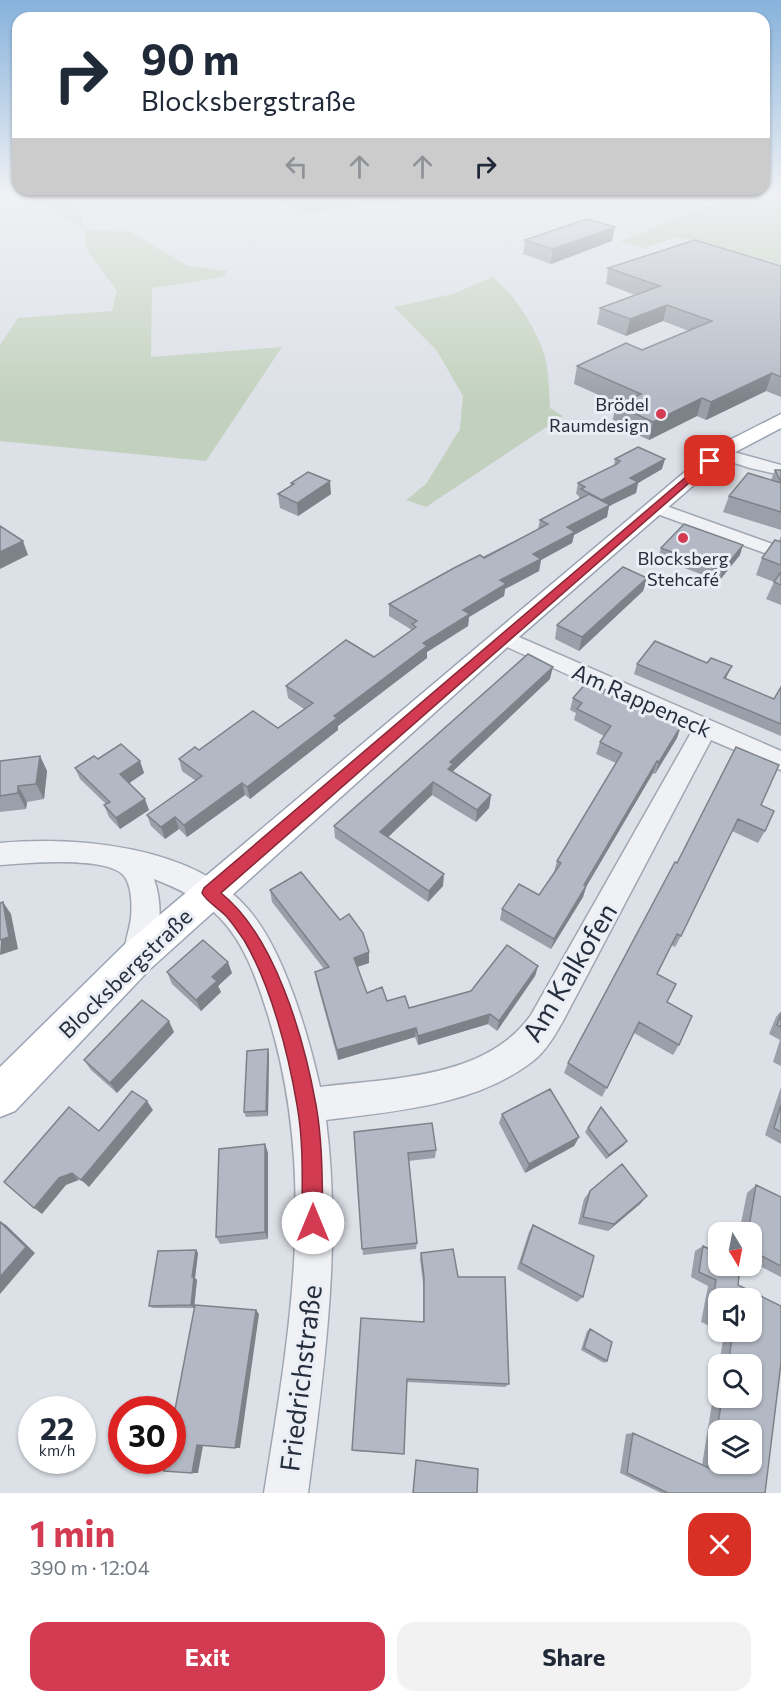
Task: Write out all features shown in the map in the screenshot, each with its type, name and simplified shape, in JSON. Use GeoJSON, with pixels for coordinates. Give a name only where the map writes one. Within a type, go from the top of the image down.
{"type":"FeatureCollection","features":[{"type":"Feature","properties":{"kind":"main road","name":"Blocksbergstraße"},"geometry":{"type":"LineString","coordinates":[[0,1096],[137,957],[503,637],[719,453],[781,420]]}},
{"type":"Feature","properties":{"kind":"street"},"geometry":{"type":"LineString","coordinates":[[719,453],[781,470]]}},
{"type":"Feature","properties":{"kind":"street"},"geometry":{"type":"LineString","coordinates":[[655,507],[781,553]]}},
{"type":"Feature","properties":{"kind":"street","name":"Am Rappeneck"},"geometry":{"type":"LineString","coordinates":[[503,637],[781,761]]}},
{"type":"Feature","properties":{"kind":"street","name":"Am Kalkofen"},"geometry":{"type":"LineString","coordinates":[[307,1105],[392,1093],[467,1078],[491,1069],[524,1049],[537,1034],[552,1010],[705,728]]}},
{"type":"Feature","properties":{"kind":"street","name":"Friedrichstraße"},"geometry":{"type":"LineString","coordinates":[[0,854],[56,851],[101,853],[140,861],[210,893],[231,910],[249,935],[274,984],[292,1040],[307,1105],[313,1188],[312,1271],[303,1379],[286,1493]]}},
{"type":"Feature","properties":{"kind":"street"},"geometry":{"type":"LineString","coordinates":[[118,857],[134,868],[142,886],[145,910],[144,937],[137,957]]}},
{"type":"Feature","properties":{"kind":"green space"},"geometry":{"type":"Polygon","coordinates":[[[96,263],[182,263],[188,266],[227,271],[223,277],[152,288],[151,357],[282,347],[206,461],[0,441],[0,345],[18,318],[112,311],[117,291],[96,263]]]}},
{"type":"Feature","properties":{"kind":"green space"},"geometry":{"type":"Polygon","coordinates":[[[492,277],[517,303],[532,327],[546,361],[550,408],[563,416],[426,507],[406,500],[426,484],[460,429],[463,396],[437,351],[394,307],[453,294],[492,277]]]}},
{"type":"Feature","properties":{"kind":"building"},"geometry":{"type":"Polygon","coordinates":[[[625,263],[770,263],[781,266],[781,377],[772,373],[711,402],[702,398],[653,422],[616,405],[641,394],[577,366],[626,343],[642,350],[712,321],[667,305],[630,319],[600,308],[660,286],[608,268],[625,263]]]}},
{"type":"Feature","properties":{"kind":"building"},"geometry":{"type":"Polygon","coordinates":[[[638,447],[665,459],[630,478],[638,482],[602,500],[581,489],[585,487],[578,483],[617,464],[620,461],[615,459],[638,447]]]}},
{"type":"Feature","properties":{"kind":"building"},"geometry":{"type":"Polygon","coordinates":[[[775,470],[781,470],[781,482],[775,470]]]}},
{"type":"Feature","properties":{"kind":"building"},"geometry":{"type":"Polygon","coordinates":[[[308,472],[330,481],[297,503],[278,494],[294,484],[291,483],[308,472]]]}},
{"type":"Feature","properties":{"kind":"building"},"geometry":{"type":"Polygon","coordinates":[[[748,473],[781,483],[781,512],[729,496],[748,473]]]}},
{"type":"Feature","properties":{"kind":"building"},"geometry":{"type":"Polygon","coordinates":[[[589,494],[610,505],[567,527],[575,532],[533,554],[541,559],[500,580],[506,584],[463,610],[470,614],[423,643],[427,646],[334,716],[337,718],[247,787],[242,783],[184,825],[175,817],[161,827],[147,815],[202,776],[179,759],[195,747],[199,750],[253,711],[278,728],[313,703],[286,686],[346,640],[374,657],[416,627],[412,624],[417,621],[389,604],[454,568],[480,555],[484,558],[548,524],[540,520],[589,494]]]}},
{"type":"Feature","properties":{"kind":"building"},"geometry":{"type":"Polygon","coordinates":[[[684,524],[743,545],[722,571],[661,548],[684,524]]]}},
{"type":"Feature","properties":{"kind":"building"},"geometry":{"type":"Polygon","coordinates":[[[0,526],[23,541],[0,552],[0,526]]]}},
{"type":"Feature","properties":{"kind":"building"},"geometry":{"type":"Polygon","coordinates":[[[775,540],[781,542],[781,565],[762,558],[775,540]]]}},
{"type":"Feature","properties":{"kind":"building"},"geometry":{"type":"Polygon","coordinates":[[[623,567],[647,578],[582,637],[557,625],[623,567]]]}},
{"type":"Feature","properties":{"kind":"building"},"geometry":{"type":"Polygon","coordinates":[[[781,572],[781,585],[774,582],[781,572]]]}},
{"type":"Feature","properties":{"kind":"building"},"geometry":{"type":"Polygon","coordinates":[[[655,641],[707,663],[711,658],[732,666],[724,678],[774,699],[781,687],[781,724],[637,664],[655,641]]]}},
{"type":"Feature","properties":{"kind":"building"},"geometry":{"type":"Polygon","coordinates":[[[528,654],[553,667],[450,762],[453,764],[448,769],[491,795],[477,810],[433,782],[380,832],[444,874],[429,891],[334,826],[528,654]]]}},
{"type":"Feature","properties":{"kind":"building"},"geometry":{"type":"Polygon","coordinates":[[[588,681],[606,690],[604,693],[647,711],[651,705],[673,714],[668,721],[681,726],[659,762],[657,761],[554,939],[502,909],[519,884],[539,895],[561,863],[557,861],[622,753],[600,742],[611,726],[577,709],[582,703],[573,698],[588,681]]]}},
{"type":"Feature","properties":{"kind":"building"},"geometry":{"type":"Polygon","coordinates":[[[121,744],[140,761],[120,774],[145,799],[116,818],[104,805],[110,802],[75,768],[94,756],[98,759],[121,744]]]}},
{"type":"Feature","properties":{"kind":"building"},"geometry":{"type":"Polygon","coordinates":[[[736,747],[779,765],[761,805],[774,811],[765,831],[738,819],[681,936],[677,934],[657,974],[676,984],[667,1002],[692,1016],[679,1045],[639,1022],[607,1088],[568,1063],[675,862],[677,863],[736,747]]]}},
{"type":"Feature","properties":{"kind":"building"},"geometry":{"type":"Polygon","coordinates":[[[40,756],[36,784],[18,786],[18,793],[0,796],[0,761],[40,756]]]}},
{"type":"Feature","properties":{"kind":"building"},"geometry":{"type":"Polygon","coordinates":[[[301,872],[340,920],[349,914],[363,933],[369,952],[354,958],[367,993],[382,987],[387,1001],[405,996],[409,1008],[471,991],[507,945],[538,966],[499,1021],[490,1014],[418,1036],[416,1028],[337,1050],[315,972],[329,967],[270,890],[301,872]]]}},
{"type":"Feature","properties":{"kind":"building"},"geometry":{"type":"Polygon","coordinates":[[[3,902],[9,937],[0,940],[0,903],[3,902]]]}},
{"type":"Feature","properties":{"kind":"building"},"geometry":{"type":"Polygon","coordinates":[[[203,940],[228,962],[212,977],[217,981],[196,1000],[167,972],[203,940]]]}},
{"type":"Feature","properties":{"kind":"building"},"geometry":{"type":"Polygon","coordinates":[[[142,1000],[169,1021],[110,1083],[84,1060],[142,1000]]]}},
{"type":"Feature","properties":{"kind":"building"},"geometry":{"type":"Polygon","coordinates":[[[781,1014],[781,1027],[777,1025],[781,1014]]]}},
{"type":"Feature","properties":{"kind":"building"},"geometry":{"type":"Polygon","coordinates":[[[268,1049],[266,1111],[244,1112],[247,1051],[268,1049]]]}},
{"type":"Feature","properties":{"kind":"building"},"geometry":{"type":"Polygon","coordinates":[[[550,1089],[579,1137],[529,1164],[502,1114],[550,1089]]]}},
{"type":"Feature","properties":{"kind":"building"},"geometry":{"type":"Polygon","coordinates":[[[132,1091],[147,1101],[81,1180],[72,1173],[59,1178],[34,1208],[4,1182],[69,1107],[99,1131],[132,1091]]]}},
{"type":"Feature","properties":{"kind":"building"},"geometry":{"type":"Polygon","coordinates":[[[781,1105],[781,1132],[774,1128],[781,1105]]]}},
{"type":"Feature","properties":{"kind":"building"},"geometry":{"type":"Polygon","coordinates":[[[601,1107],[627,1141],[609,1155],[588,1128],[601,1107]]]}},
{"type":"Feature","properties":{"kind":"building"},"geometry":{"type":"Polygon","coordinates":[[[432,1123],[436,1150],[408,1153],[417,1243],[362,1249],[354,1132],[432,1123]]]}},
{"type":"Feature","properties":{"kind":"building"},"geometry":{"type":"Polygon","coordinates":[[[265,1144],[265,1232],[216,1237],[219,1149],[265,1144]]]}},
{"type":"Feature","properties":{"kind":"building"},"geometry":{"type":"Polygon","coordinates":[[[622,1164],[647,1196],[614,1224],[583,1217],[590,1191],[622,1164]]]}},
{"type":"Feature","properties":{"kind":"building"},"geometry":{"type":"Polygon","coordinates":[[[756,1185],[781,1197],[781,1266],[762,1256],[762,1222],[750,1222],[756,1185]]]}},
{"type":"Feature","properties":{"kind":"building"},"geometry":{"type":"Polygon","coordinates":[[[0,1222],[26,1247],[0,1277],[0,1222]]]}},
{"type":"Feature","properties":{"kind":"building"},"geometry":{"type":"Polygon","coordinates":[[[533,1225],[594,1256],[583,1297],[521,1263],[533,1225]]]}},
{"type":"Feature","properties":{"kind":"building"},"geometry":{"type":"Polygon","coordinates":[[[703,1246],[708,1248],[708,1276],[739,1276],[738,1285],[744,1288],[715,1288],[716,1280],[699,1272],[703,1246]]]}},
{"type":"Feature","properties":{"kind":"building"},"geometry":{"type":"Polygon","coordinates":[[[453,1249],[458,1277],[505,1277],[509,1384],[407,1379],[404,1454],[352,1450],[361,1318],[424,1322],[424,1277],[421,1253],[453,1249]]]}},
{"type":"Feature","properties":{"kind":"building"},"geometry":{"type":"Polygon","coordinates":[[[196,1250],[191,1305],[149,1306],[158,1251],[196,1250]]]}},
{"type":"Feature","properties":{"kind":"building"},"geometry":{"type":"Polygon","coordinates":[[[762,1297],[781,1306],[781,1363],[765,1493],[668,1493],[627,1473],[633,1433],[708,1468],[708,1474],[762,1474],[762,1420],[719,1420],[720,1408],[762,1408],[762,1354],[730,1354],[731,1342],[762,1342],[762,1297]]]}},
{"type":"Feature","properties":{"kind":"building"},"geometry":{"type":"Polygon","coordinates":[[[195,1305],[256,1310],[235,1448],[197,1445],[192,1473],[186,1473],[186,1396],[178,1396],[195,1305]]]}},
{"type":"Feature","properties":{"kind":"building"},"geometry":{"type":"Polygon","coordinates":[[[590,1329],[612,1342],[607,1361],[584,1348],[590,1329]]]}},
{"type":"Feature","properties":{"kind":"building"},"geometry":{"type":"Polygon","coordinates":[[[416,1460],[478,1469],[477,1493],[413,1493],[416,1460]]]}},
{"type":"Feature","properties":{"kind":"place","name":"Brödel Raumdesign"},"geometry":{"type":"Point","coordinates":[661,414]}},
{"type":"Feature","properties":{"kind":"place","name":"Blocksberg Stehcafé"},"geometry":{"type":"Point","coordinates":[683,538]}},
{"type":"Feature","properties":{"kind":"route"},"geometry":{"type":"LineString","coordinates":[[313,1223],[312,1155],[307,1105],[292,1040],[274,984],[249,935],[231,910],[210,893],[520,622],[710,461]]}}]}
